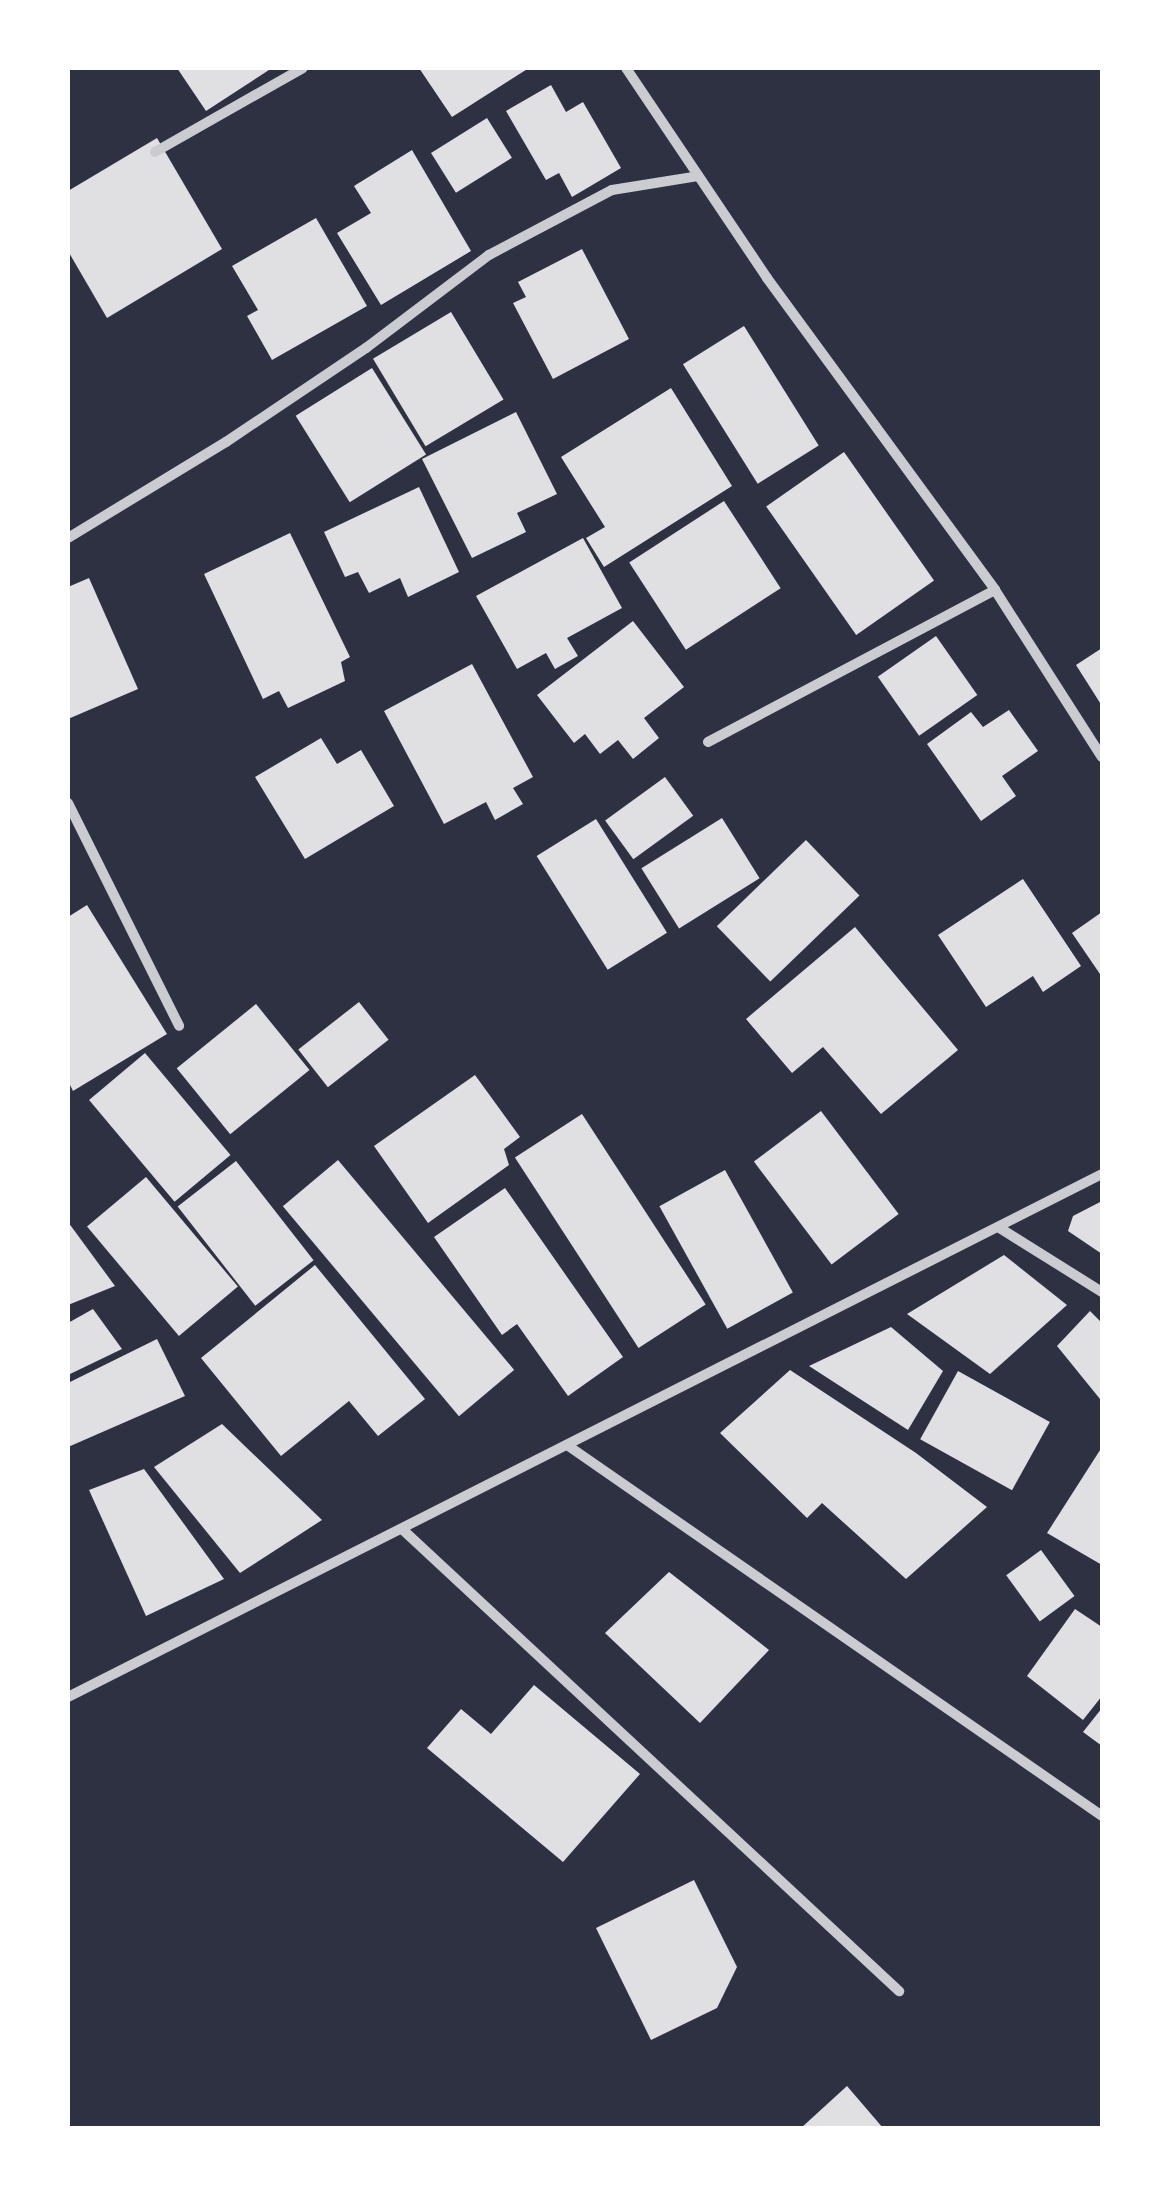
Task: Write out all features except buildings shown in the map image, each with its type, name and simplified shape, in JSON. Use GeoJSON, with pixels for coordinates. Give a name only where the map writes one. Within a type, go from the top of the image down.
{"type":"FeatureCollection","features":[{"type":"Feature","properties":{"kind":"street"},"geometry":{"type":"LineString","coordinates":[[156,152],[303,68]]}},
{"type":"Feature","properties":{"kind":"street"},"geometry":{"type":"LineString","coordinates":[[626,68],[698,176],[995,590],[1102,757]]}},
{"type":"Feature","properties":{"kind":"street"},"geometry":{"type":"LineString","coordinates":[[68,538],[226,442],[366,348],[489,255],[612,190],[698,176]]}},
{"type":"Feature","properties":{"kind":"street"},"geometry":{"type":"LineString","coordinates":[[708,742],[995,590]]}},
{"type":"Feature","properties":{"kind":"street"},"geometry":{"type":"LineString","coordinates":[[68,803],[179,1026]]}},
{"type":"Feature","properties":{"kind":"street"},"geometry":{"type":"LineString","coordinates":[[68,1698],[1102,1174]]}},
{"type":"Feature","properties":{"kind":"street"},"geometry":{"type":"LineString","coordinates":[[998,1227],[1102,1292]]}},
{"type":"Feature","properties":{"kind":"street"},"geometry":{"type":"LineString","coordinates":[[567,1445],[1102,1816]]}},
{"type":"Feature","properties":{"kind":"street"},"geometry":{"type":"LineString","coordinates":[[402,1529],[899,1992]]}}]}
